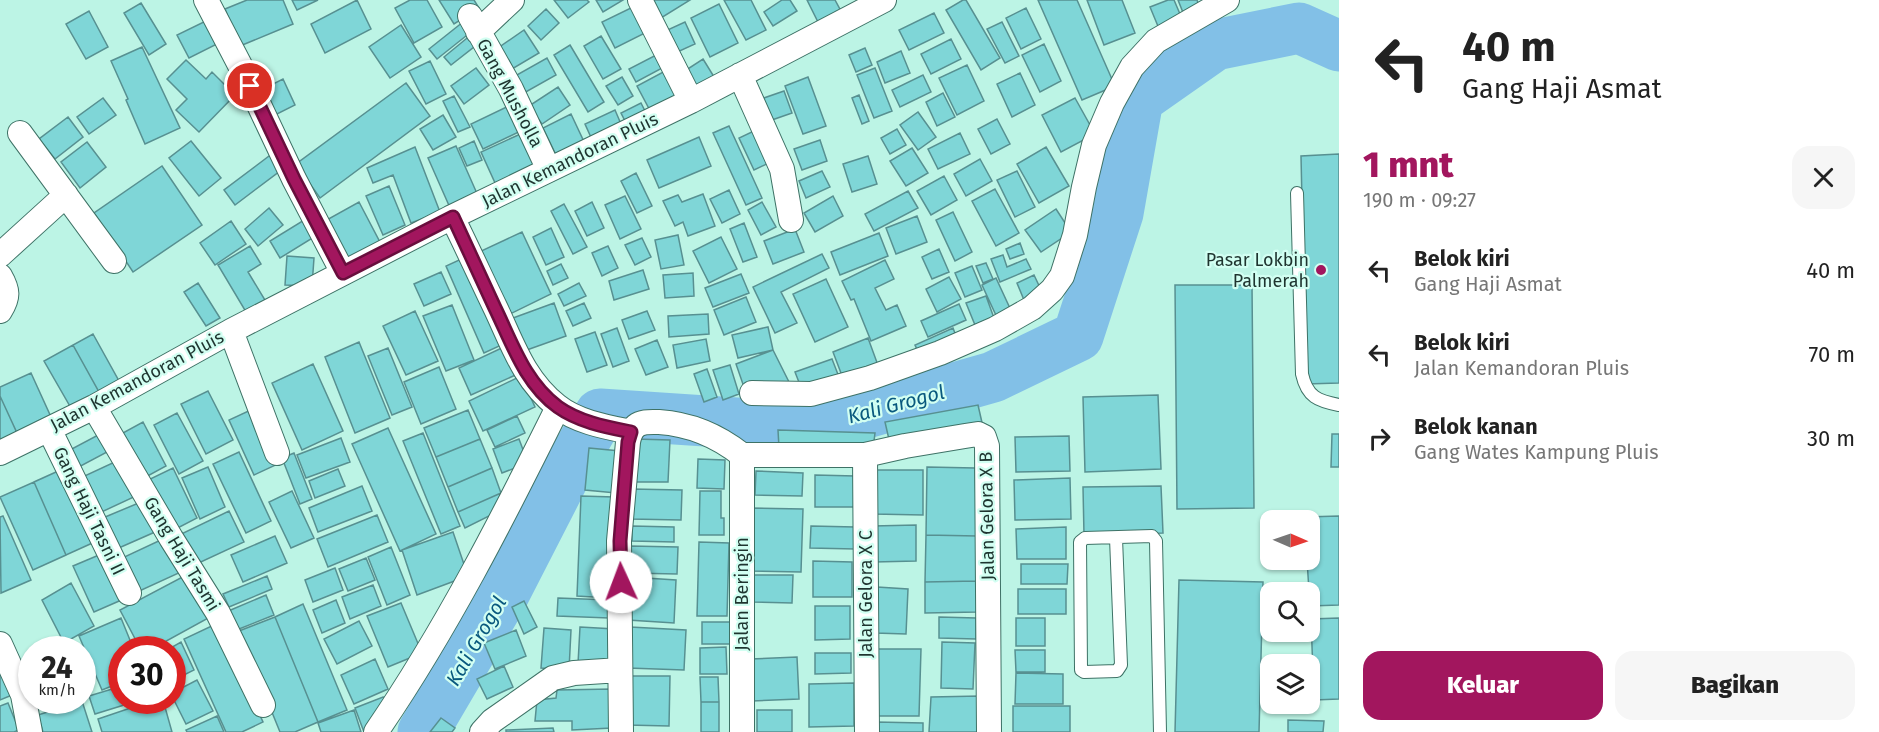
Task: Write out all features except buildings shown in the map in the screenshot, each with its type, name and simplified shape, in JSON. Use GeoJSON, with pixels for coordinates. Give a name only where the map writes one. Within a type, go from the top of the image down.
{"type":"FeatureCollection","features":[{"type":"Feature","properties":{"kind":"street"},"geometry":{"type":"LineString","coordinates":[[206,0],[343,273]]}},
{"type":"Feature","properties":{"kind":"street","name":"Gang Musholla"},"geometry":{"type":"LineString","coordinates":[[512,0],[474,24],[511,89],[549,170]]}},
{"type":"Feature","properties":{"kind":"street"},"geometry":{"type":"LineString","coordinates":[[640,0],[691,101]]}},
{"type":"Feature","properties":{"kind":"street","name":"Jalan Kemandoran Pluis"},"geometry":{"type":"LineString","coordinates":[[0,453],[94,407],[231,331],[343,273],[691,101],[884,0]]}},
{"type":"Feature","properties":{"kind":"street"},"geometry":{"type":"LineString","coordinates":[[752,393],[811,394],[870,378],[949,349],[995,329],[1032,308],[1052,291],[1062,276],[1075,235],[1094,145],[1132,67],[1156,41],[1227,0]]}},
{"type":"Feature","properties":{"kind":"street"},"geometry":{"type":"LineString","coordinates":[[740,75],[782,169],[791,220]]}},
{"type":"Feature","properties":{"kind":"street"},"geometry":{"type":"LineString","coordinates":[[20,133],[114,261]]}},
{"type":"Feature","properties":{"kind":"street"},"geometry":{"type":"LineString","coordinates":[[0,255],[66,195]]}},
{"type":"Feature","properties":{"kind":"street"},"geometry":{"type":"LineString","coordinates":[[453,217],[523,368],[541,391],[558,407],[593,423],[631,432]]}},
{"type":"Feature","properties":{"kind":"street"},"geometry":{"type":"LineString","coordinates":[[0,276],[8,289],[7,300],[0,311]]}},
{"type":"Feature","properties":{"kind":"street"},"geometry":{"type":"LineString","coordinates":[[231,331],[277,453]]}},
{"type":"Feature","properties":{"kind":"street","name":"Gang Haji Tasmi"},"geometry":{"type":"LineString","coordinates":[[94,407],[218,613],[263,705]]}},
{"type":"Feature","properties":{"kind":"street"},"geometry":{"type":"LineString","coordinates":[[376,732],[400,696],[493,537],[558,407]]}},
{"type":"Feature","properties":{"kind":"street"},"geometry":{"type":"LineString","coordinates":[[621,732],[620,541],[628,442],[631,432],[638,424],[648,422],[687,426],[710,435],[742,455]]}},
{"type":"Feature","properties":{"kind":"street","name":"Gang Haji Tasni II"},"geometry":{"type":"LineString","coordinates":[[49,429],[129,593]]}},
{"type":"Feature","properties":{"kind":"street","name":"Jalan Gelora X B"},"geometry":{"type":"LineString","coordinates":[[742,455],[865,455],[978,434],[984,437],[987,446],[989,732]]}},
{"type":"Feature","properties":{"kind":"street","name":"Jalan Beringin"},"geometry":{"type":"LineString","coordinates":[[742,455],[742,732]]}},
{"type":"Feature","properties":{"kind":"street","name":"Jalan Gelora X C"},"geometry":{"type":"LineString","coordinates":[[865,455],[867,732]]}},
{"type":"Feature","properties":{"kind":"street"},"geometry":{"type":"LineString","coordinates":[[0,644],[22,694],[30,732]]}},
{"type":"Feature","properties":{"kind":"street"},"geometry":{"type":"LineString","coordinates":[[489,728],[553,678],[574,673],[620,670]]}},
{"type":"Feature","properties":{"kind":"lane"},"geometry":{"type":"LineString","coordinates":[[1297,193],[1302,375],[1305,387],[1311,395],[1324,402],[1339,405]]}},
{"type":"Feature","properties":{"kind":"lane"},"geometry":{"type":"LineString","coordinates":[[1116,538],[1121,665],[1117,671],[1084,672],[1081,670],[1080,542],[1085,538],[1152,536],[1156,541],[1160,732]]}},
{"type":"Feature","properties":{"kind":"waterway","name":"Kali Grogol"},"geometry":{"type":"LineString","coordinates":[[423,732],[504,594],[568,469],[600,414],[766,425],[845,419],[993,377],[1078,336],[1118,213],[1138,99],[1215,45],[1299,28],[1339,46]]}},
{"type":"Feature","properties":{"kind":"place","name":"Pasar Lokbin Palmerah"},"geometry":{"type":"Point","coordinates":[1321,270]}},
{"type":"Feature","properties":{"kind":"route"},"geometry":{"type":"LineString","coordinates":[[250,86],[294,179],[343,273],[453,217],[523,368],[541,391],[558,407],[582,419],[604,427],[631,432],[623,490],[620,541],[621,582]]}}]}
